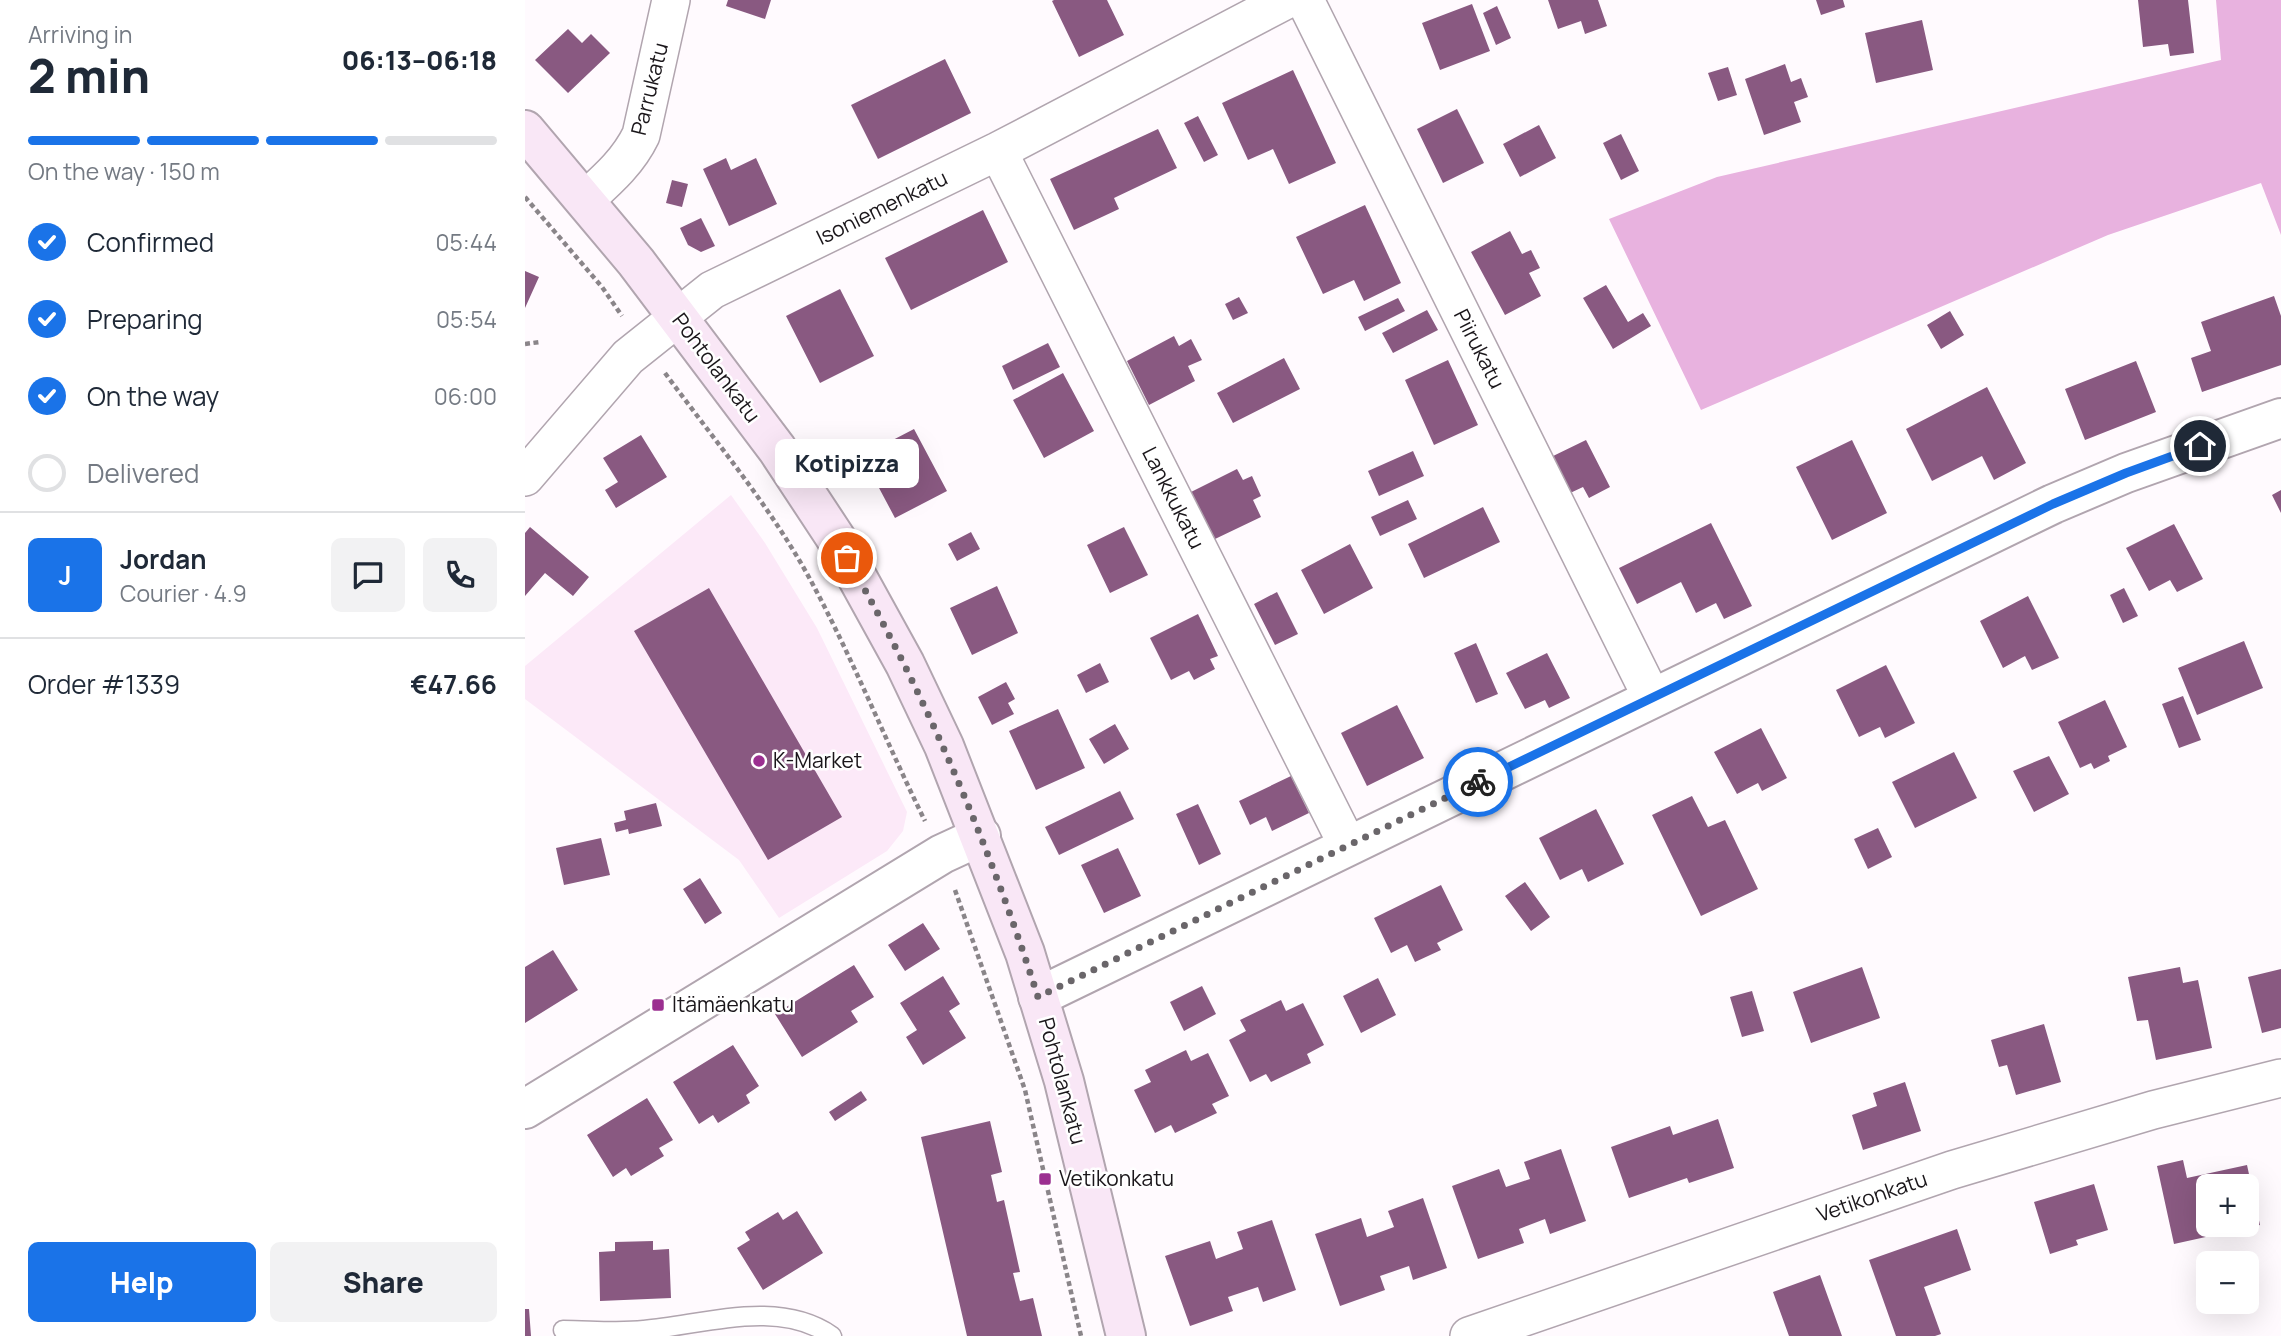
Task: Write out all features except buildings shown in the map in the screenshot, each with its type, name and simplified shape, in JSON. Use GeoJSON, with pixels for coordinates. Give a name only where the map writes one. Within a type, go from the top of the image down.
{"type":"FeatureCollection","features":[{"type":"Feature","properties":{"kind":"main road","name":"Pohtolankatu"},"geometry":{"type":"LineString","coordinates":[[525,130],[636,262],[777,449],[835,537],[905,663],[944,746],[981,836],[1038,997],[1064,1081],[1126,1336]]}},
{"type":"Feature","properties":{"kind":"street","name":"Parrukatu"},"geometry":{"type":"LineString","coordinates":[[585,200],[617,171],[633,152],[641,135],[671,0]]}},
{"type":"Feature","properties":{"kind":"street","name":"Isoniemenkatu"},"geometry":{"type":"LineString","coordinates":[[525,477],[621,365],[712,290],[999,151],[1286,0]]}},
{"type":"Feature","properties":{"kind":"street","name":"Piirukatu"},"geometry":{"type":"LineString","coordinates":[[1305,0],[1652,698]]}},
{"type":"Feature","properties":{"kind":"street","name":"Lankkukatu"},"geometry":{"type":"LineString","coordinates":[[999,151],[1347,846]]}},
{"type":"Feature","properties":{"kind":"street"},"geometry":{"type":"LineString","coordinates":[[1038,997],[2053,504],[2126,473],[2281,418]]}},
{"type":"Feature","properties":{"kind":"street"},"geometry":{"type":"LineString","coordinates":[[525,1109],[943,854],[981,836]]}},
{"type":"Feature","properties":{"kind":"street","name":"Vetikonkatu"},"geometry":{"type":"LineString","coordinates":[[1469,1336],[1952,1170],[2153,1110],[2281,1078]]}},
{"type":"Feature","properties":{"kind":"lane"},"geometry":{"type":"LineString","coordinates":[[563,1330],[642,1331],[745,1317],[788,1318],[818,1326],[832,1336]]}},
{"type":"Feature","properties":{"kind":"path"},"geometry":{"type":"LineString","coordinates":[[525,197],[602,286],[766,509],[810,580],[943,854],[1024,1090],[1081,1336]]}},
{"type":"Feature","properties":{"kind":"path"},"geometry":{"type":"LineString","coordinates":[[525,344],[540,342]]}},
{"type":"Feature","properties":{"kind":"shaded area"},"geometry":{"type":"Polygon","coordinates":[[[2216,0],[2281,0],[2281,235],[2261,183],[2108,235],[1701,410],[1609,219],[1717,177],[2221,60],[2216,0]]]}},
{"type":"Feature","properties":{"kind":"shaded area"},"geometry":{"type":"Polygon","coordinates":[[[731,495],[765,543],[817,628],[907,812],[903,831],[887,851],[779,918],[739,860],[525,699],[525,666],[731,495]]]}},
{"type":"Feature","properties":{"kind":"way so far"},"geometry":{"type":"LineString","coordinates":[[847,558],[905,663],[944,746],[1025,953],[1038,997],[1478,782]]}},
{"type":"Feature","properties":{"kind":"place","name":"Kotipizza"},"geometry":{"type":"Point","coordinates":[847,558]}},
{"type":"Feature","properties":{"kind":"place","name":"K-Market"},"geometry":{"type":"Point","coordinates":[759,761]}},
{"type":"Feature","properties":{"kind":"place","name":"Itämäenkatu"},"geometry":{"type":"Point","coordinates":[658,1005]}},
{"type":"Feature","properties":{"kind":"place","name":"Vetikonkatu"},"geometry":{"type":"Point","coordinates":[1045,1179]}},
{"type":"Feature","properties":{"kind":"route"},"geometry":{"type":"LineString","coordinates":[[1478,782],[2053,504],[2200,446]]}}]}
